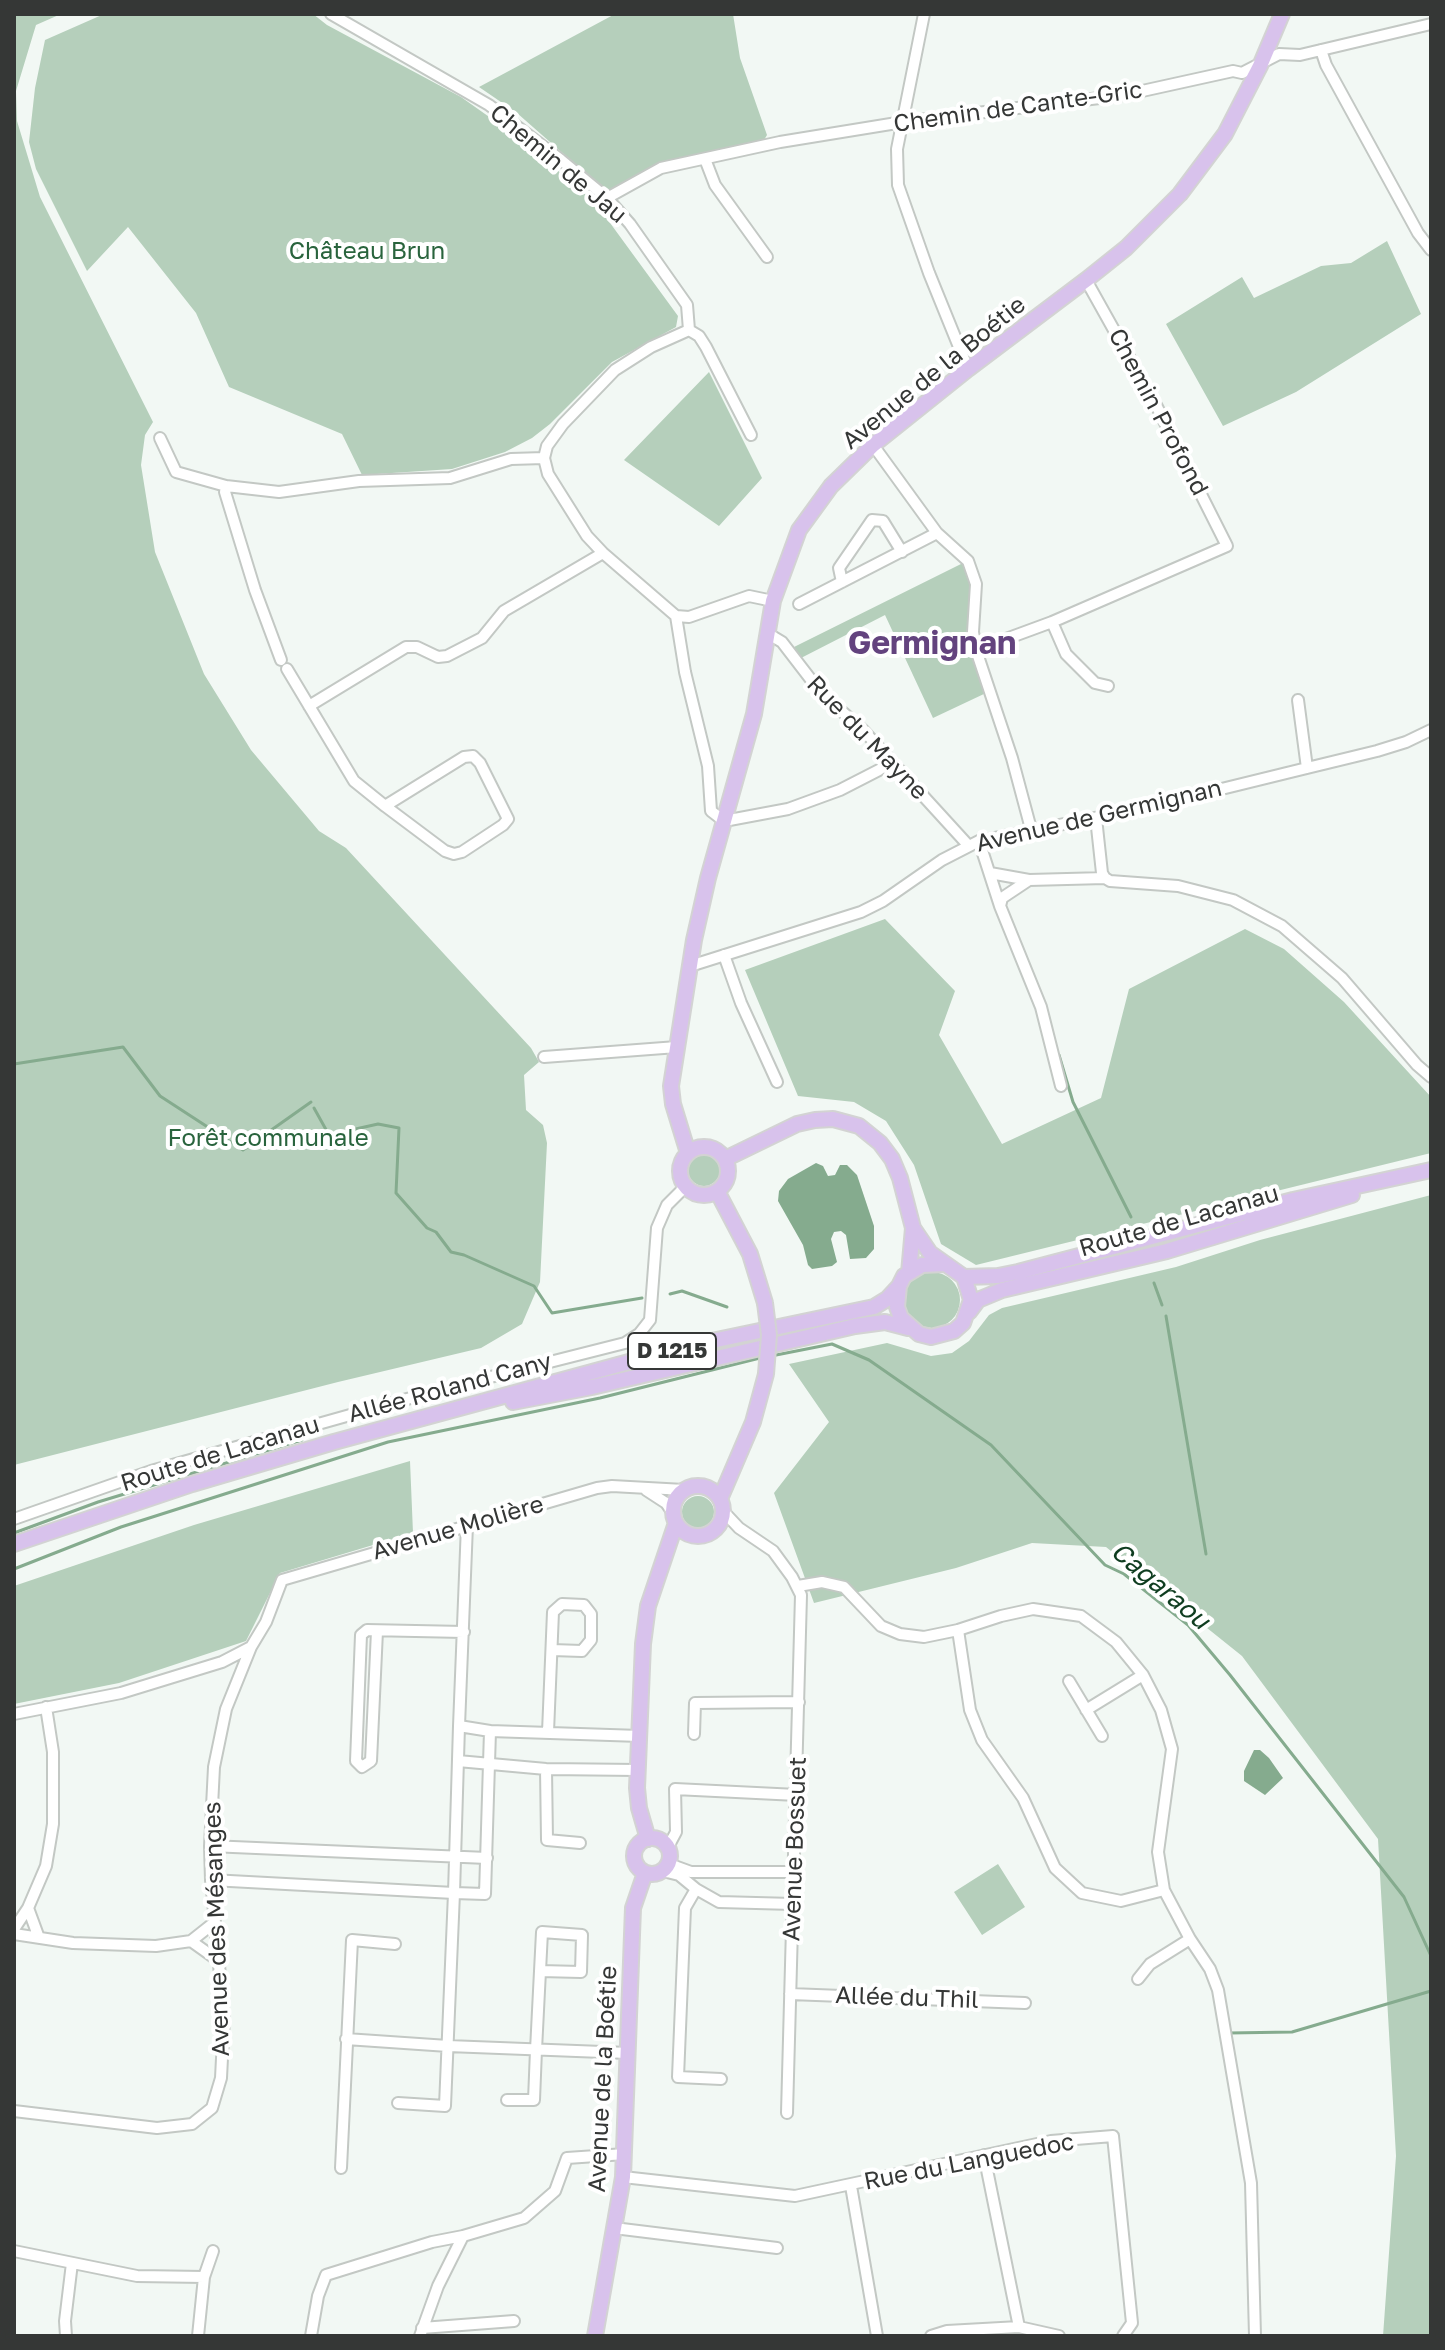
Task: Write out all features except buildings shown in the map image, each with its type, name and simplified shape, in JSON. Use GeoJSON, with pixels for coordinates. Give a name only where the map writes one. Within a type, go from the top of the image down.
{"type":"FeatureCollection","features":[{"type":"Feature","properties":{"kind":"main road","name":"Avenue de la Boétie"},"geometry":{"type":"LineString","coordinates":[[688,1153],[673,1104],[671,1086],[701,904],[754,714],[773,601],[799,530],[831,486],[873,445],[1126,248],[1180,194],[1225,134],[1260,66],[1282,14]]}},
{"type":"Feature","properties":{"kind":"main road"},"geometry":{"type":"LineString","coordinates":[[725,1159],[806,1122],[833,1119],[859,1126],[880,1143],[892,1159],[913,1228],[930,1253],[964,1277],[971,1300],[969,1312],[954,1331],[943,1336],[919,1334],[908,1328],[901,1318],[897,1307],[899,1286],[909,1273],[922,1265],[945,1264]]}},
{"type":"Feature","properties":{"kind":"main road"},"geometry":{"type":"LineString","coordinates":[[708,1147],[725,1159],[728,1173],[723,1186],[717,1191],[697,1194],[686,1186],[680,1173],[688,1153],[708,1147]]}},
{"type":"Feature","properties":{"kind":"main road","name":"Route de Lacanau"},"geometry":{"type":"LineString","coordinates":[[969,1312],[978,1300],[1002,1290],[1167,1251],[1431,1170]]}},
{"type":"Feature","properties":{"kind":"main road","name":"Route de Lacanau"},"geometry":{"type":"LineString","coordinates":[[964,1277],[1018,1272],[1293,1200],[1406,1177]]}},
{"type":"Feature","properties":{"kind":"main road"},"geometry":{"type":"LineString","coordinates":[[661,1569],[679,1546],[715,1529],[735,1460],[753,1422],[766,1374],[769,1335],[765,1303],[750,1254],[717,1191]]}},
{"type":"Feature","properties":{"kind":"main road"},"geometry":{"type":"LineString","coordinates":[[909,1273],[913,1228]]}},
{"type":"Feature","properties":{"kind":"main road","name":"Route de Lacanau"},"geometry":{"type":"LineString","coordinates":[[14,1544],[253,1465],[688,1346],[874,1307],[899,1286]]}},
{"type":"Feature","properties":{"kind":"main road","name":"Route de Lacanau"},"geometry":{"type":"LineString","coordinates":[[442,1415],[592,1387],[855,1326],[885,1322],[908,1328]]}},
{"type":"Feature","properties":{"kind":"main road"},"geometry":{"type":"LineString","coordinates":[[701,1487],[735,1460]]}},
{"type":"Feature","properties":{"kind":"main road"},"geometry":{"type":"LineString","coordinates":[[648,1839],[639,1808],[638,1770],[644,1631],[648,1606],[675,1518],[676,1500],[684,1490],[701,1487],[709,1489],[721,1505]]}},
{"type":"Feature","properties":{"kind":"main road"},"geometry":{"type":"LineString","coordinates":[[675,1518],[688,1534],[696,1536]]}},
{"type":"Feature","properties":{"kind":"main road"},"geometry":{"type":"LineString","coordinates":[[648,1839],[659,1840],[668,1847],[666,1867],[654,1874],[645,1873],[636,1864],[634,1858],[638,1846],[648,1839]]}},
{"type":"Feature","properties":{"kind":"main road","name":"Avenue de la Boétie"},"geometry":{"type":"LineString","coordinates":[[595,2336],[623,2177],[633,1908],[645,1873]]}},
{"type":"Feature","properties":{"kind":"street","name":"Chemin de Jau"},"geometry":{"type":"LineString","coordinates":[[331,14],[489,105],[607,198],[630,224],[687,305],[689,330]]}},
{"type":"Feature","properties":{"kind":"street"},"geometry":{"type":"LineString","coordinates":[[924,14],[897,149],[900,193],[968,369]]}},
{"type":"Feature","properties":{"kind":"street","name":"Chemin de Cante-Gric"},"geometry":{"type":"LineString","coordinates":[[607,198],[661,168],[780,142],[903,122],[1124,95],[1233,71],[1242,73],[1279,54],[1300,55],[1431,24]]}},
{"type":"Feature","properties":{"kind":"street"},"geometry":{"type":"LineString","coordinates":[[1321,50],[1326,65],[1418,233],[1431,250]]}},
{"type":"Feature","properties":{"kind":"street"},"geometry":{"type":"LineString","coordinates":[[705,159],[715,185],[767,257]]}},
{"type":"Feature","properties":{"kind":"street","name":"Chemin Profond"},"geometry":{"type":"LineString","coordinates":[[1052,622],[1227,546],[1157,407],[1086,280]]}},
{"type":"Feature","properties":{"kind":"street"},"geometry":{"type":"LineString","coordinates":[[751,435],[706,347],[699,336],[689,330],[651,347],[615,370],[563,424],[547,446],[544,458],[548,474],[575,519],[603,553],[676,616],[689,617],[749,596],[773,601]]}},
{"type":"Feature","properties":{"kind":"street"},"geometry":{"type":"LineString","coordinates":[[160,438],[176,472],[226,486],[279,492],[359,481],[450,478],[511,459],[544,458]]}},
{"type":"Feature","properties":{"kind":"street"},"geometry":{"type":"LineString","coordinates":[[873,445],[937,533],[968,561],[976,584],[973,632],[976,650],[1012,758],[1031,829]]}},
{"type":"Feature","properties":{"kind":"street"},"geometry":{"type":"LineString","coordinates":[[226,486],[225,492],[255,590],[284,664],[354,781],[385,806],[445,851],[454,854],[508,819],[480,763],[473,756],[464,757],[385,806]]}},
{"type":"Feature","properties":{"kind":"street"},"geometry":{"type":"LineString","coordinates":[[842,582],[839,568],[872,520],[883,521],[902,552]]}},
{"type":"Feature","properties":{"kind":"street"},"geometry":{"type":"LineString","coordinates":[[799,604],[937,533]]}},
{"type":"Feature","properties":{"kind":"street"},"geometry":{"type":"LineString","coordinates":[[309,706],[406,647],[417,647],[438,657],[447,656],[482,638],[504,611],[603,553]]}},
{"type":"Feature","properties":{"kind":"street"},"geometry":{"type":"LineString","coordinates":[[676,616],[685,672],[708,766],[711,811],[724,821],[788,809],[840,790],[892,761]]}},
{"type":"Feature","properties":{"kind":"street"},"geometry":{"type":"LineString","coordinates":[[976,650],[1052,622],[1066,654],[1095,683],[1108,686]]}},
{"type":"Feature","properties":{"kind":"street","name":"Rue du Mayne"},"geometry":{"type":"LineString","coordinates":[[767,633],[782,642],[822,694],[863,730],[968,845]]}},
{"type":"Feature","properties":{"kind":"street"},"geometry":{"type":"LineString","coordinates":[[1298,700],[1307,768]]}},
{"type":"Feature","properties":{"kind":"street","name":"Avenue de Germignan"},"geometry":{"type":"LineString","coordinates":[[690,966],[861,912],[883,901],[942,860],[979,841],[1096,818],[1377,751],[1431,730]]}},
{"type":"Feature","properties":{"kind":"street"},"geometry":{"type":"LineString","coordinates":[[1096,818],[1105,878],[1110,881],[1178,886],[1233,900],[1282,926],[1342,978],[1431,1077]]}},
{"type":"Feature","properties":{"kind":"street"},"geometry":{"type":"LineString","coordinates":[[979,841],[1000,906],[1041,1007],[1061,1086]]}},
{"type":"Feature","properties":{"kind":"street"},"geometry":{"type":"LineString","coordinates":[[990,873],[1029,880],[1105,878]]}},
{"type":"Feature","properties":{"kind":"street"},"geometry":{"type":"LineString","coordinates":[[1000,906],[1002,898],[1029,880]]}},
{"type":"Feature","properties":{"kind":"street"},"geometry":{"type":"LineString","coordinates":[[724,955],[741,1003],[777,1082]]}},
{"type":"Feature","properties":{"kind":"street"},"geometry":{"type":"LineString","coordinates":[[544,1057],[677,1047]]}},
{"type":"Feature","properties":{"kind":"street","name":"Allée Roland Cany"},"geometry":{"type":"LineString","coordinates":[[14,1519],[151,1471],[439,1390],[625,1343],[639,1334],[650,1320],[657,1228],[667,1205],[686,1186]]}},
{"type":"Feature","properties":{"kind":"street"},"geometry":{"type":"LineString","coordinates":[[637,1487],[661,1499],[675,1518]]}},
{"type":"Feature","properties":{"kind":"street","name":"Avenue Molière"},"geometry":{"type":"LineString","coordinates":[[282,1580],[597,1488],[684,1490]]}},
{"type":"Feature","properties":{"kind":"street"},"geometry":{"type":"LineString","coordinates":[[721,1505],[739,1528],[773,1551],[798,1586],[822,1582],[844,1587],[881,1626],[900,1634],[924,1637],[1033,1609],[1081,1616],[1116,1642],[1143,1675],[1161,1710],[1172,1749],[1158,1852],[1164,1890],[1214,1979],[1251,2183],[1255,2336]]}},
{"type":"Feature","properties":{"kind":"street"},"geometry":{"type":"LineString","coordinates":[[398,2103],[445,2106],[467,1525]]}},
{"type":"Feature","properties":{"kind":"street","name":"Avenue des Mésanges"},"geometry":{"type":"LineString","coordinates":[[14,2111],[157,2128],[192,2124],[212,2108],[221,2078],[224,2018],[211,1880],[214,1767],[226,1709],[282,1580]]}},
{"type":"Feature","properties":{"kind":"street","name":"Avenue Bossuet"},"geometry":{"type":"LineString","coordinates":[[787,2113],[799,1702],[801,1595],[798,1586]]}},
{"type":"Feature","properties":{"kind":"street"},"geometry":{"type":"LineString","coordinates":[[548,1732],[553,1612],[562,1604],[584,1605],[591,1614],[591,1640],[582,1651],[552,1650]]}},
{"type":"Feature","properties":{"kind":"street"},"geometry":{"type":"LineString","coordinates":[[377,1631],[371,1761],[362,1767],[356,1761],[361,1635],[367,1630],[464,1632]]}},
{"type":"Feature","properties":{"kind":"street"},"geometry":{"type":"LineString","coordinates":[[958,1630],[970,1710],[982,1740],[1023,1798],[1055,1868],[1082,1893],[1121,1901],[1164,1890]]}},
{"type":"Feature","properties":{"kind":"street"},"geometry":{"type":"LineString","coordinates":[[14,1714],[121,1693],[222,1662],[251,1647]]}},
{"type":"Feature","properties":{"kind":"street"},"geometry":{"type":"LineString","coordinates":[[1086,1710],[1143,1675]]}},
{"type":"Feature","properties":{"kind":"street"},"geometry":{"type":"LineString","coordinates":[[1069,1681],[1102,1736]]}},
{"type":"Feature","properties":{"kind":"street"},"geometry":{"type":"LineString","coordinates":[[694,1734],[695,1703],[799,1702]]}},
{"type":"Feature","properties":{"kind":"street"},"geometry":{"type":"LineString","coordinates":[[46,1707],[53,1752],[53,1824],[46,1866],[28,1908],[14,1931],[39,1938],[107,1946],[156,1946],[191,1941],[215,1922]]}},
{"type":"Feature","properties":{"kind":"street"},"geometry":{"type":"LineString","coordinates":[[459,1726],[490,1731],[640,1736]]}},
{"type":"Feature","properties":{"kind":"street"},"geometry":{"type":"LineString","coordinates":[[211,1880],[485,1894],[490,1731]]}},
{"type":"Feature","properties":{"kind":"street"},"geometry":{"type":"LineString","coordinates":[[458,1761],[546,1769],[638,1770]]}},
{"type":"Feature","properties":{"kind":"street"},"geometry":{"type":"LineString","coordinates":[[546,1769],[547,1840],[580,1843]]}},
{"type":"Feature","properties":{"kind":"street"},"geometry":{"type":"LineString","coordinates":[[668,1847],[676,1832],[675,1789],[797,1795]]}},
{"type":"Feature","properties":{"kind":"street"},"geometry":{"type":"LineString","coordinates":[[210,1846],[487,1858]]}},
{"type":"Feature","properties":{"kind":"street"},"geometry":{"type":"LineString","coordinates":[[666,1867],[691,1872],[794,1872]]}},
{"type":"Feature","properties":{"kind":"street"},"geometry":{"type":"LineString","coordinates":[[666,1867],[719,1902],[793,1904]]}},
{"type":"Feature","properties":{"kind":"street"},"geometry":{"type":"LineString","coordinates":[[696,1889],[685,1908],[678,2077],[721,2079]]}},
{"type":"Feature","properties":{"kind":"street"},"geometry":{"type":"LineString","coordinates":[[28,1908],[39,1938]]}},
{"type":"Feature","properties":{"kind":"street"},"geometry":{"type":"LineString","coordinates":[[507,2100],[534,2100],[536,2050],[540,1971],[542,1932],[582,1935],[581,1972],[540,1971]]}},
{"type":"Feature","properties":{"kind":"street"},"geometry":{"type":"LineString","coordinates":[[1138,1979],[1150,1964],[1190,1939]]}},
{"type":"Feature","properties":{"kind":"street"},"geometry":{"type":"LineString","coordinates":[[341,2168],[352,1940],[395,1944]]}},
{"type":"Feature","properties":{"kind":"street"},"geometry":{"type":"LineString","coordinates":[[191,1941],[219,1961]]}},
{"type":"Feature","properties":{"kind":"street","name":"Allée du Thil"},"geometry":{"type":"LineString","coordinates":[[790,1994],[1025,2003]]}},
{"type":"Feature","properties":{"kind":"street"},"geometry":{"type":"LineString","coordinates":[[346,2039],[628,2053]]}},
{"type":"Feature","properties":{"kind":"street","name":"Rue du Languedoc"},"geometry":{"type":"LineString","coordinates":[[623,2177],[795,2196],[1051,2141],[1113,2136],[1132,2323],[1123,2336]]}},
{"type":"Feature","properties":{"kind":"street"},"geometry":{"type":"LineString","coordinates":[[311,2336],[318,2296],[326,2275],[524,2218],[555,2191],[567,2158],[625,2154]]}},
{"type":"Feature","properties":{"kind":"street"},"geometry":{"type":"LineString","coordinates":[[984,2155],[1019,2327]]}},
{"type":"Feature","properties":{"kind":"street"},"geometry":{"type":"LineString","coordinates":[[851,2186],[877,2336]]}},
{"type":"Feature","properties":{"kind":"street"},"geometry":{"type":"LineString","coordinates":[[614,2228],[777,2248]]}},
{"type":"Feature","properties":{"kind":"street"},"geometry":{"type":"LineString","coordinates":[[463,2236],[438,2286],[421,2332],[514,2321]]}},
{"type":"Feature","properties":{"kind":"street"},"geometry":{"type":"LineString","coordinates":[[14,2251],[137,2276],[204,2277]]}},
{"type":"Feature","properties":{"kind":"street"},"geometry":{"type":"LineString","coordinates":[[198,2336],[204,2277],[213,2251]]}},
{"type":"Feature","properties":{"kind":"street"},"geometry":{"type":"LineString","coordinates":[[66,2336],[72,2263]]}},
{"type":"Feature","properties":{"kind":"street"},"geometry":{"type":"LineString","coordinates":[[931,2336],[947,2331],[992,2333],[1019,2327],[1059,2336]]}},
{"type":"Feature","properties":{"kind":"green space","name":"Forêt communale"},"geometry":{"type":"Polygon","coordinates":[[[14,14],[61,14],[36,25],[16,91],[17,121],[40,197],[153,422],[145,435],[141,465],[155,552],[204,674],[251,750],[319,831],[346,848],[531,1048],[539,1062],[524,1075],[526,1110],[543,1125],[547,1143],[540,1282],[522,1324],[481,1348],[14,1465],[14,14]]]}},
{"type":"Feature","properties":{"kind":"green space","name":"Château Brun"},"geometry":{"type":"Polygon","coordinates":[[[104,14],[313,14],[327,25],[461,97],[519,138],[594,201],[678,316],[676,327],[612,362],[550,424],[505,452],[452,469],[362,475],[342,434],[229,387],[196,313],[128,227],[87,271],[36,169],[29,142],[35,88],[45,40],[104,14]]]}},
{"type":"Feature","properties":{"kind":"green space"},"geometry":{"type":"Polygon","coordinates":[[[615,14],[733,14],[740,58],[767,135],[764,140],[659,167],[608,193],[517,113],[479,87],[615,14]]]}},
{"type":"Feature","properties":{"kind":"green space"},"geometry":{"type":"Polygon","coordinates":[[[1387,241],[1421,314],[1296,392],[1223,426],[1166,324],[1242,277],[1254,298],[1321,266],[1351,263],[1387,241]]]}},
{"type":"Feature","properties":{"kind":"green space"},"geometry":{"type":"Polygon","coordinates":[[[709,372],[762,478],[719,526],[624,460],[709,372]]]}},
{"type":"Feature","properties":{"kind":"green space"},"geometry":{"type":"Polygon","coordinates":[[[965,562],[972,572],[972,625],[986,693],[933,718],[885,615],[801,658],[794,647],[965,562]]]}},
{"type":"Feature","properties":{"kind":"green space"},"geometry":{"type":"Polygon","coordinates":[[[885,919],[955,991],[939,1035],[1002,1144],[1101,1098],[1129,989],[1245,929],[1284,949],[1344,1002],[1431,1097],[1431,1153],[976,1265],[941,1244],[914,1165],[886,1121],[854,1102],[798,1096],[745,970],[885,919]]]}},
{"type":"Feature","properties":{"kind":"green space"},"geometry":{"type":"Polygon","coordinates":[[[704,1154],[715,1159],[720,1170],[715,1181],[704,1186],[693,1181],[688,1170],[693,1159],[704,1154]]]}},
{"type":"Feature","properties":{"kind":"green space"},"geometry":{"type":"Polygon","coordinates":[[[1431,1195],[1431,2336],[1383,2336],[1396,2156],[1378,1839],[1242,1656],[1106,1547],[1032,1543],[956,1568],[814,1603],[774,1493],[829,1422],[789,1364],[887,1343],[931,1356],[952,1353],[969,1341],[989,1315],[1002,1308],[1176,1267],[1260,1240],[1431,1195]]]}},
{"type":"Feature","properties":{"kind":"green space"},"geometry":{"type":"Polygon","coordinates":[[[932,1272],[952,1280],[960,1300],[952,1320],[932,1328],[912,1320],[904,1300],[912,1280],[932,1272]]]}},
{"type":"Feature","properties":{"kind":"green space"},"geometry":{"type":"Polygon","coordinates":[[[410,1461],[413,1533],[280,1573],[246,1641],[119,1683],[14,1704],[14,1586],[194,1525],[410,1461]]]}},
{"type":"Feature","properties":{"kind":"green space"},"geometry":{"type":"Polygon","coordinates":[[[698,1496],[709,1501],[714,1512],[709,1523],[698,1528],[687,1523],[682,1512],[687,1501],[698,1496]]]}},
{"type":"Feature","properties":{"kind":"green space"},"geometry":{"type":"Polygon","coordinates":[[[998,1864],[1025,1907],[982,1935],[954,1892],[998,1864]]]}},
{"type":"Feature","properties":{"kind":"shaded area"},"geometry":{"type":"Polygon","coordinates":[[[816,1163],[823,1166],[828,1176],[835,1175],[840,1165],[847,1165],[857,1175],[874,1226],[874,1249],[866,1258],[850,1259],[846,1235],[841,1231],[834,1232],[831,1239],[837,1262],[832,1266],[812,1269],[808,1265],[803,1245],[778,1201],[779,1191],[788,1179],[816,1163]]]}},
{"type":"Feature","properties":{"kind":"shaded area"},"geometry":{"type":"Polygon","coordinates":[[[1254,1750],[1260,1750],[1269,1758],[1283,1778],[1265,1795],[1244,1781],[1244,1771],[1254,1750]]]}},
{"type":"Feature","properties":{"kind":"waterway"},"geometry":{"type":"LineString","coordinates":[[14,1064],[123,1047],[160,1096],[243,1150],[311,1102]]}},
{"type":"Feature","properties":{"kind":"waterway"},"geometry":{"type":"LineString","coordinates":[[1059,1055],[1073,1102],[1131,1217]]}},
{"type":"Feature","properties":{"kind":"waterway"},"geometry":{"type":"LineString","coordinates":[[314,1108],[329,1135],[378,1124],[399,1128],[396,1193],[427,1228],[436,1232],[451,1252],[534,1286],[552,1313],[642,1298]]}},
{"type":"Feature","properties":{"kind":"waterway"},"geometry":{"type":"LineString","coordinates":[[1154,1283],[1162,1305]]}},
{"type":"Feature","properties":{"kind":"waterway"},"geometry":{"type":"LineString","coordinates":[[670,1294],[682,1291],[727,1307]]}},
{"type":"Feature","properties":{"kind":"waterway"},"geometry":{"type":"LineString","coordinates":[[1166,1316],[1206,1554]]}},
{"type":"Feature","properties":{"kind":"waterway","name":"Cagaraou"},"geometry":{"type":"LineString","coordinates":[[771,1356],[832,1344],[869,1360],[991,1445],[1105,1565],[1124,1574],[1188,1625],[1404,1897],[1431,1956]]}},
{"type":"Feature","properties":{"kind":"waterway"},"geometry":{"type":"LineString","coordinates":[[14,1569],[121,1527],[388,1442],[600,1398],[764,1357]]}},
{"type":"Feature","properties":{"kind":"waterway"},"geometry":{"type":"LineString","coordinates":[[14,1533],[98,1502],[302,1440]]}},
{"type":"Feature","properties":{"kind":"waterway"},"geometry":{"type":"LineString","coordinates":[[1229,2033],[1292,2032],[1431,1991]]}},
{"type":"Feature","properties":{"kind":"district","name":"Germignan"},"geometry":{"type":"Point","coordinates":[932,644]}}]}
